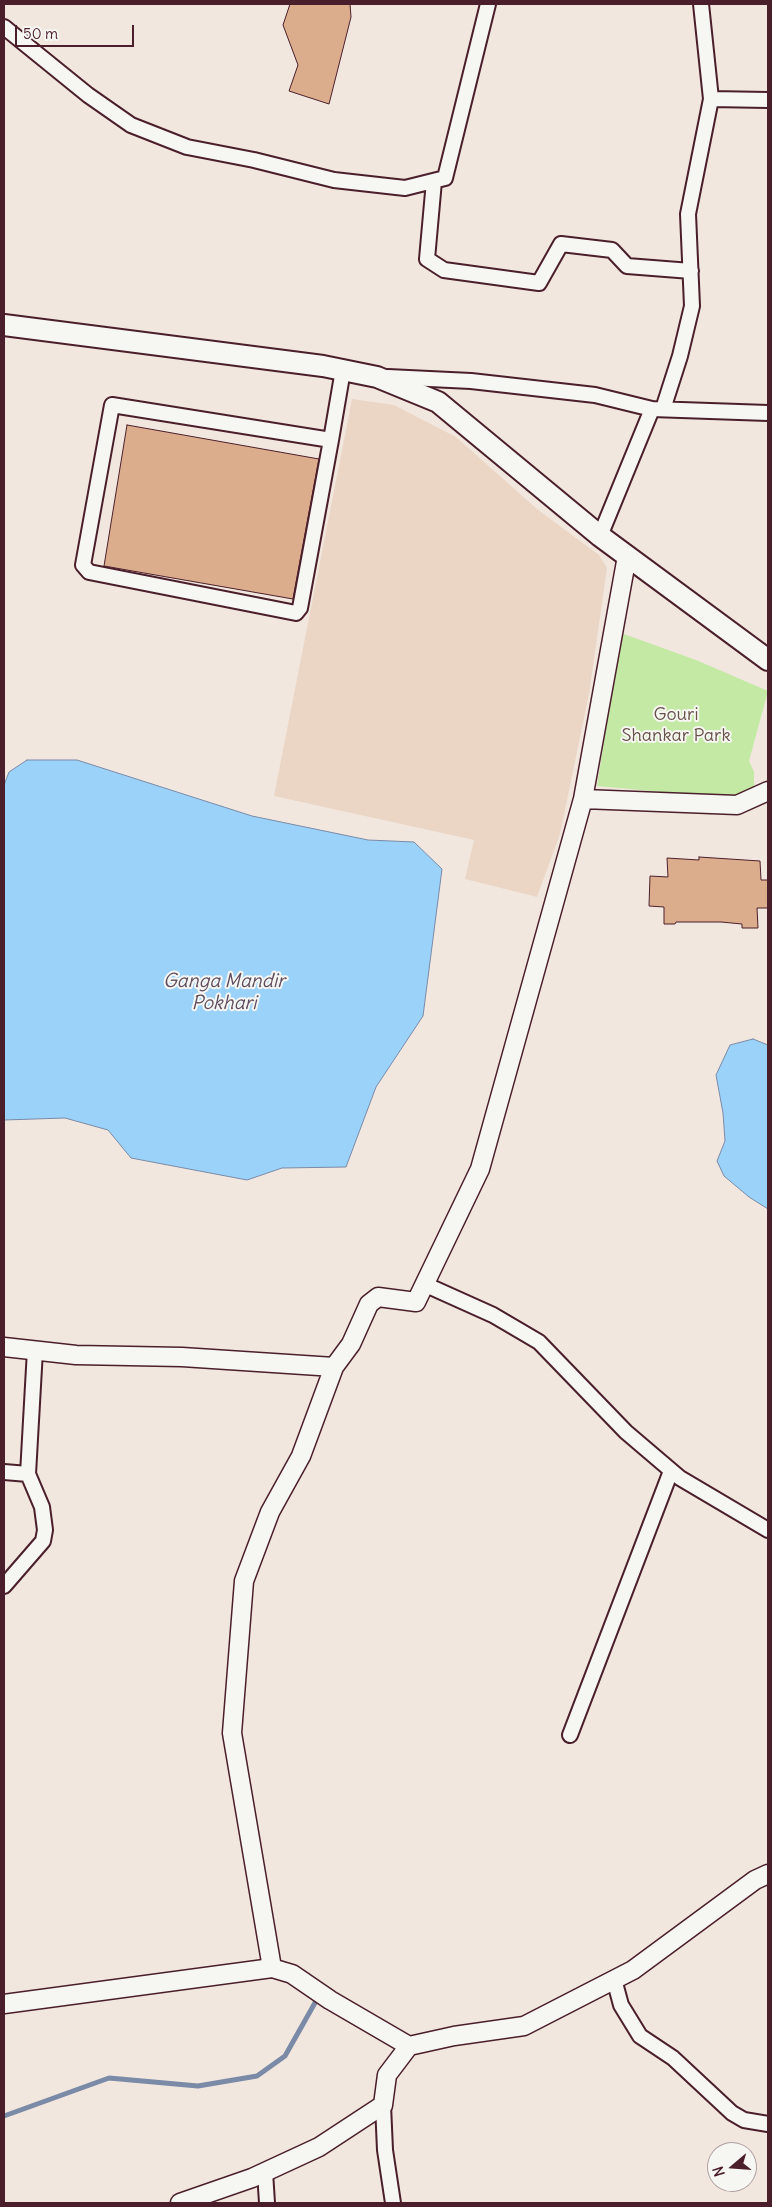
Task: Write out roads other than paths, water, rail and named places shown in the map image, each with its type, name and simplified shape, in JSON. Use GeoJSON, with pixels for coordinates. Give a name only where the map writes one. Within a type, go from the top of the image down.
{"type":"FeatureCollection","features":[{"type":"Feature","properties":{"kind":"main road"},"geometry":{"type":"LineString","coordinates":[[4,325],[377,376],[438,402],[600,536],[768,660]]}},
{"type":"Feature","properties":{"kind":"street"},"geometry":{"type":"LineString","coordinates":[[4,27],[88,95],[131,125],[187,147],[254,160],[334,180],[405,188],[445,178],[488,4]]}},
{"type":"Feature","properties":{"kind":"street"},"geometry":{"type":"LineString","coordinates":[[600,536],[680,356],[692,306],[688,214],[711,99],[701,4]]}},
{"type":"Feature","properties":{"kind":"street"},"geometry":{"type":"LineString","coordinates":[[711,99],[768,100]]}},
{"type":"Feature","properties":{"kind":"street"},"geometry":{"type":"LineString","coordinates":[[434,181],[427,259],[444,270],[539,283],[561,244],[612,250],[627,266],[690,271]]}},
{"type":"Feature","properties":{"kind":"street"},"geometry":{"type":"LineString","coordinates":[[331,440],[112,405],[83,565],[89,572],[296,614],[300,608],[331,440],[343,370]]}},
{"type":"Feature","properties":{"kind":"street"},"geometry":{"type":"LineString","coordinates":[[377,376],[471,380],[585,394],[657,409],[768,413]]}},
{"type":"Feature","properties":{"kind":"street"},"geometry":{"type":"LineString","coordinates":[[272,1968],[232,1733],[244,1581],[270,1512],[301,1456],[334,1367],[351,1344],[368,1304],[378,1296],[416,1302],[480,1169],[583,799],[627,556]]}},
{"type":"Feature","properties":{"kind":"street"},"geometry":{"type":"LineString","coordinates":[[583,799],[738,805],[768,791]]}},
{"type":"Feature","properties":{"kind":"street"},"geometry":{"type":"LineString","coordinates":[[424,1284],[493,1315],[539,1342],[626,1432],[671,1471],[768,1530]]}},
{"type":"Feature","properties":{"kind":"street"},"geometry":{"type":"LineString","coordinates":[[4,1347],[76,1355],[182,1357],[334,1367]]}},
{"type":"Feature","properties":{"kind":"street"},"geometry":{"type":"LineString","coordinates":[[4,1586],[42,1540],[45,1530],[42,1507],[28,1474],[35,1350]]}},
{"type":"Feature","properties":{"kind":"street"},"geometry":{"type":"LineString","coordinates":[[570,1735],[671,1471]]}},
{"type":"Feature","properties":{"kind":"street"},"geometry":{"type":"LineString","coordinates":[[4,1472],[28,1474]]}},
{"type":"Feature","properties":{"kind":"street"},"geometry":{"type":"LineString","coordinates":[[394,2203],[384,2150],[383,2105],[387,2075],[409,2046],[454,2036],[524,2026],[633,1970],[755,1880],[768,1874]]}},
{"type":"Feature","properties":{"kind":"street"},"geometry":{"type":"LineString","coordinates":[[4,2004],[272,1968],[292,1974],[330,2000],[409,2046]]}},
{"type":"Feature","properties":{"kind":"street"},"geometry":{"type":"LineString","coordinates":[[614,1979],[621,2005],[640,2036],[673,2058],[732,2113],[744,2120],[757,2124],[768,2124]]}},
{"type":"Feature","properties":{"kind":"street"},"geometry":{"type":"LineString","coordinates":[[180,2203],[265,2172],[319,2147],[383,2105]]}},
{"type":"Feature","properties":{"kind":"street"},"geometry":{"type":"LineString","coordinates":[[265,2172],[267,2203]]}},
{"type":"Feature","properties":{"kind":"water","name":"Ganga Mandir Pokhari"},"geometry":{"type":"Polygon","coordinates":[[[27,760],[77,760],[252,816],[368,840],[414,842],[442,869],[423,1016],[376,1087],[346,1167],[282,1168],[247,1180],[131,1158],[108,1130],[65,1118],[4,1120],[4,785],[9,772],[27,760]]]}},
{"type":"Feature","properties":{"kind":"water"},"geometry":{"type":"Polygon","coordinates":[[[753,1039],[768,1045],[768,1209],[749,1197],[724,1176],[717,1161],[725,1141],[723,1113],[716,1075],[730,1045],[753,1039]]]}},
{"type":"Feature","properties":{"kind":"waterway"},"geometry":{"type":"LineString","coordinates":[[4,2116],[109,2078],[198,2086],[257,2076],[285,2056],[316,2001]]}},
{"type":"Feature","properties":{"kind":"park label","name":"Gouri Shankar Park"},"geometry":{"type":"Point","coordinates":[676,725]}}]}
